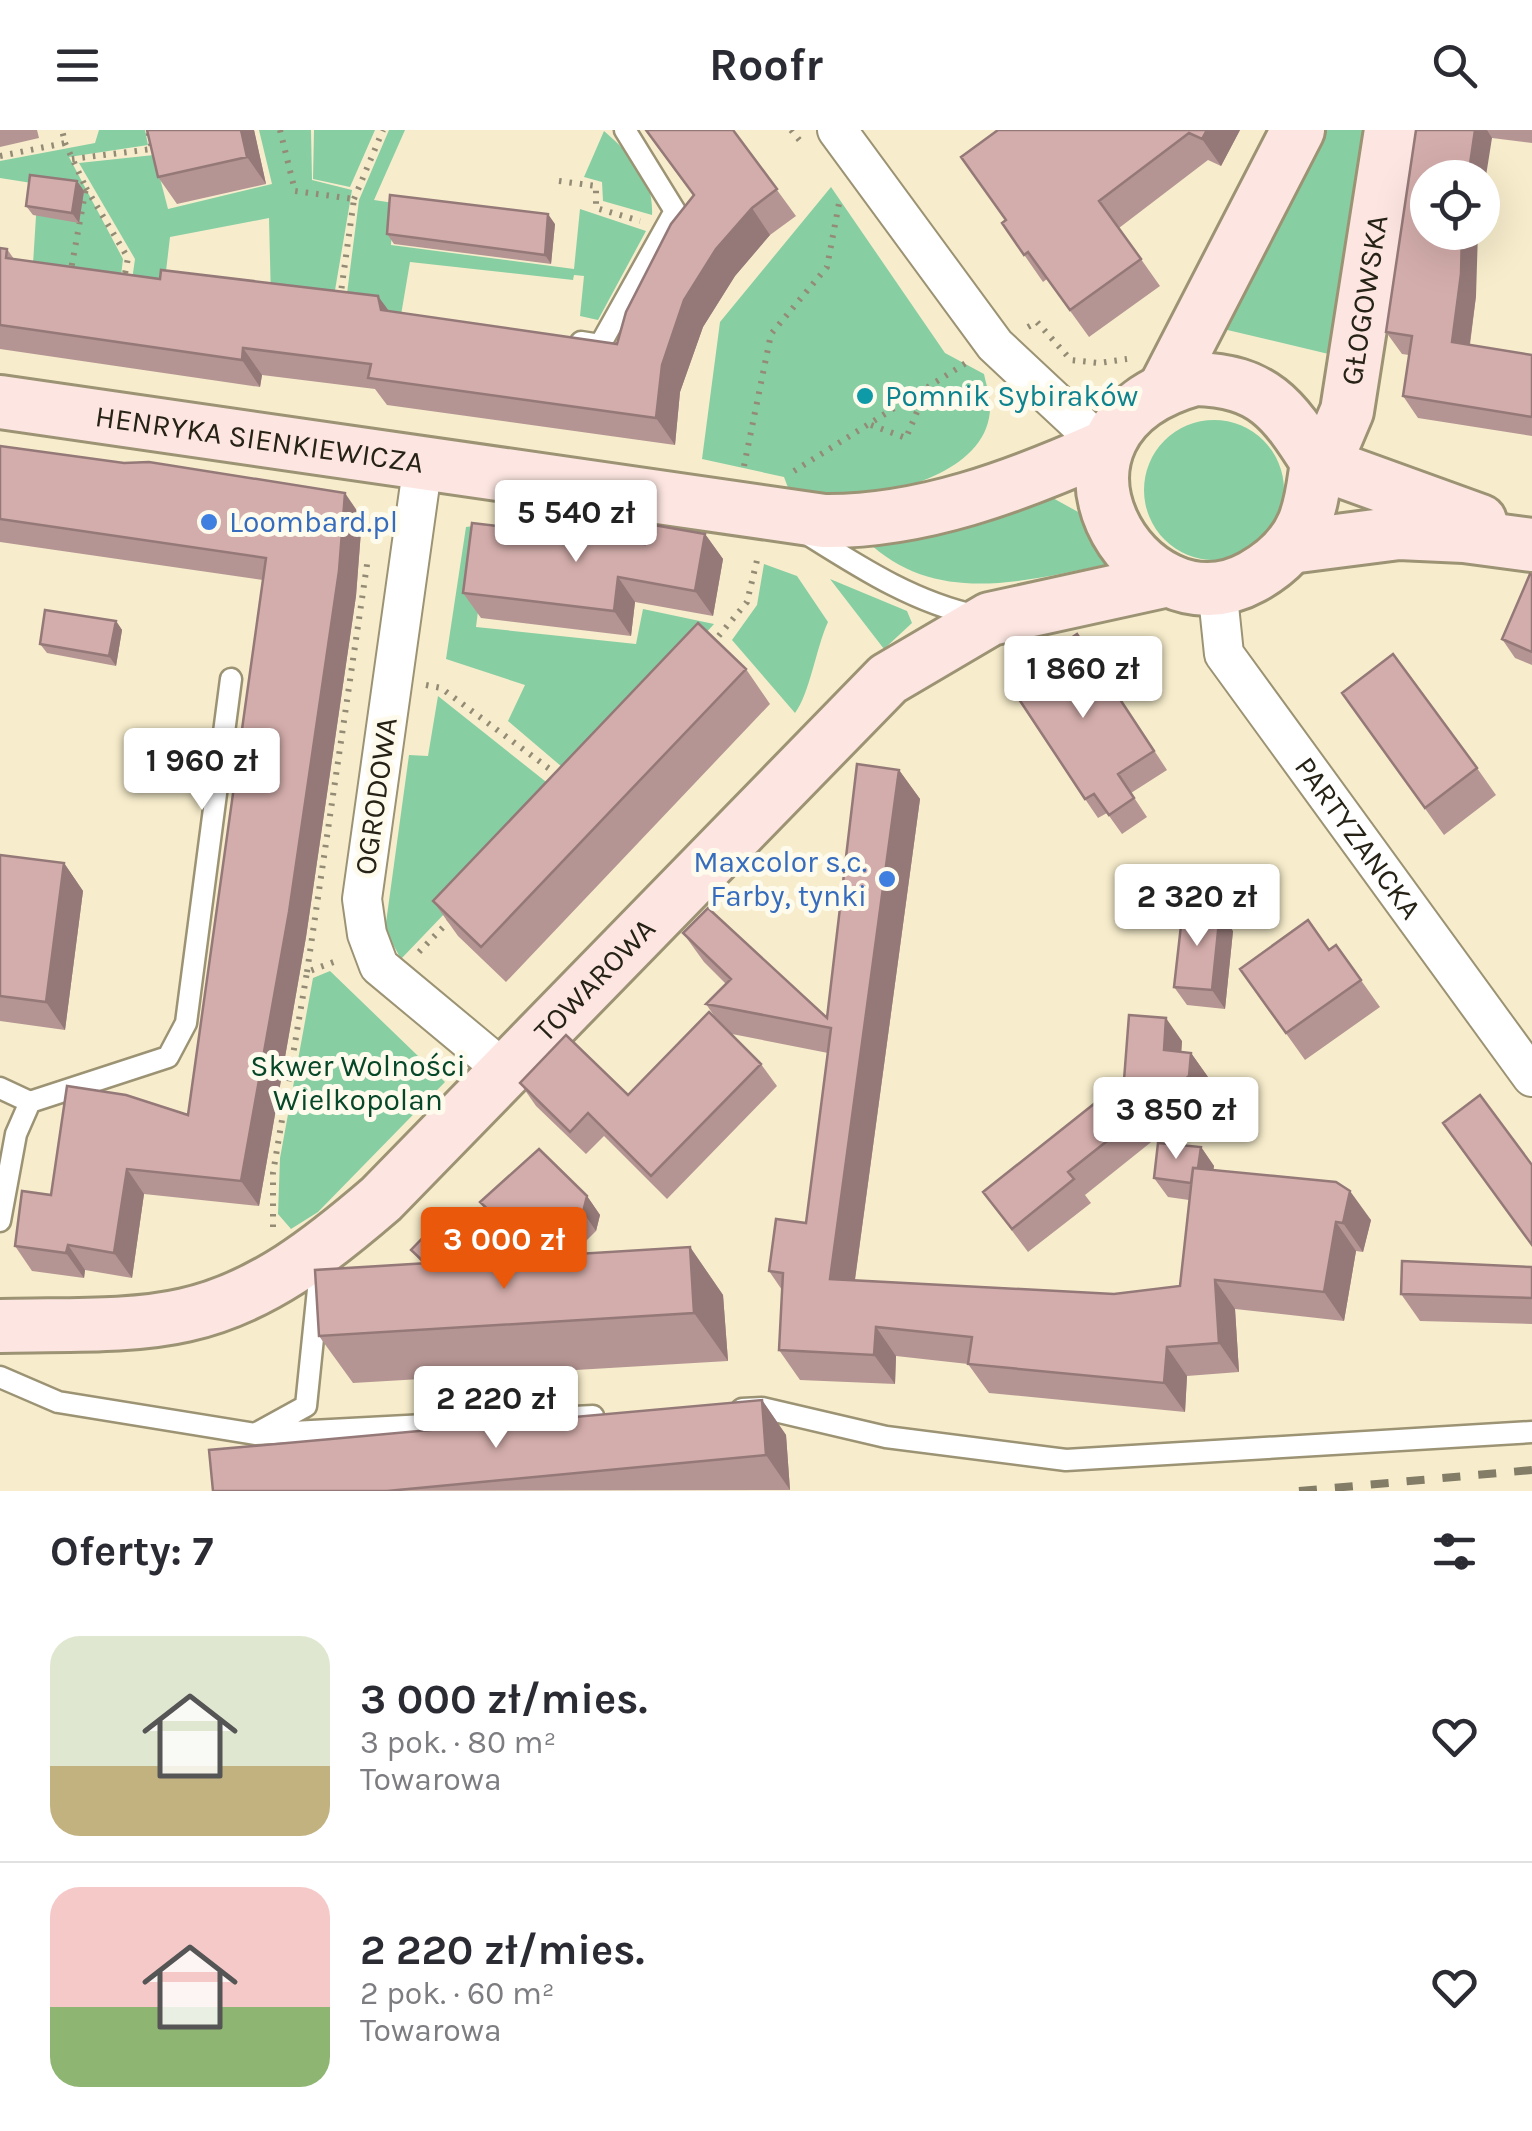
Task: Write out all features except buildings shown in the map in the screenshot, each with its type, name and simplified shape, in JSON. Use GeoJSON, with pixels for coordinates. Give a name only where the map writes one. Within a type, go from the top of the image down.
{"type":"FeatureCollection","features":[{"type":"Feature","properties":{"kind":"main road"},"geometry":{"type":"LineString","coordinates":[[1164,388],[1298,130]]}},
{"type":"Feature","properties":{"kind":"main road","name":"GŁOGOWSKA"},"geometry":{"type":"LineString","coordinates":[[1317,462],[1343,424],[1354,376],[1391,130]]}},
{"type":"Feature","properties":{"kind":"main road"},"geometry":{"type":"LineString","coordinates":[[1317,462],[1304,522],[1290,547],[1270,567],[1245,581],[1192,584],[1142,564],[1120,541],[1108,513],[1104,448],[1140,403],[1164,388],[1195,379],[1227,380],[1257,391],[1283,410],[1317,462],[1532,542]]}},
{"type":"Feature","properties":{"kind":"main road","name":"HENRYKA SIENKIEWICZA"},"geometry":{"type":"LineString","coordinates":[[0,402],[423,462],[769,536],[824,521],[886,518],[1048,472],[1104,448]]}},
{"type":"Feature","properties":{"kind":"main road"},"geometry":{"type":"LineString","coordinates":[[1290,547],[1399,534],[1532,542]]}},
{"type":"Feature","properties":{"kind":"main road","name":"TOWAROWA"},"geometry":{"type":"LineString","coordinates":[[0,1326],[180,1316],[252,1292],[301,1246],[381,1199],[888,679],[990,618],[1192,584]]}},
{"type":"Feature","properties":{"kind":"street"},"geometry":{"type":"LineString","coordinates":[[838,130],[995,345],[1104,448]]}},
{"type":"Feature","properties":{"kind":"street","name":"OGRODOWA"},"geometry":{"type":"LineString","coordinates":[[383,963],[362,899],[423,462]]}},
{"type":"Feature","properties":{"kind":"street","name":"PARTYZANCKA"},"geometry":{"type":"LineString","coordinates":[[1192,584],[1224,654],[1532,1078]]}},
{"type":"Feature","properties":{"kind":"street"},"geometry":{"type":"LineString","coordinates":[[383,963],[504,1070]]}},
{"type":"Feature","properties":{"kind":"lane"},"geometry":{"type":"LineString","coordinates":[[562,340],[600,345],[675,211],[625,130]]}},
{"type":"Feature","properties":{"kind":"lane"},"geometry":{"type":"LineString","coordinates":[[769,536],[948,610],[990,618]]}},
{"type":"Feature","properties":{"kind":"lane"},"geometry":{"type":"LineString","coordinates":[[0,1088],[30,1102],[168,1057],[186,1024],[231,679]]}},
{"type":"Feature","properties":{"kind":"lane"},"geometry":{"type":"LineString","coordinates":[[0,1221],[16,1134],[30,1102]]}},
{"type":"Feature","properties":{"kind":"lane"},"geometry":{"type":"LineString","coordinates":[[255,1434],[306,1406],[301,1246]]}},
{"type":"Feature","properties":{"kind":"lane"},"geometry":{"type":"LineString","coordinates":[[0,1377],[58,1402],[255,1434],[607,1415]]}},
{"type":"Feature","properties":{"kind":"lane"},"geometry":{"type":"LineString","coordinates":[[723,1410],[762,1408],[886,1437],[1066,1460],[1532,1432]]}},
{"type":"Feature","properties":{"kind":"path"},"geometry":{"type":"LineString","coordinates":[[62,130],[86,188],[128,258],[122,295]]}},
{"type":"Feature","properties":{"kind":"path"},"geometry":{"type":"LineString","coordinates":[[72,158],[152,149],[148,130]]}},
{"type":"Feature","properties":{"kind":"path"},"geometry":{"type":"LineString","coordinates":[[280,130],[295,190],[354,200]]}},
{"type":"Feature","properties":{"kind":"path"},"geometry":{"type":"LineString","coordinates":[[338,310],[354,200],[383,130]]}},
{"type":"Feature","properties":{"kind":"path"},"geometry":{"type":"LineString","coordinates":[[0,156],[65,143]]}},
{"type":"Feature","properties":{"kind":"path"},"geometry":{"type":"LineString","coordinates":[[559,181],[596,186],[596,208],[665,229]]}},
{"type":"Feature","properties":{"kind":"path"},"geometry":{"type":"LineString","coordinates":[[68,288],[86,188]]}},
{"type":"Feature","properties":{"kind":"path"},"geometry":{"type":"LineString","coordinates":[[742,477],[771,334],[826,267],[840,196]]}},
{"type":"Feature","properties":{"kind":"path"},"geometry":{"type":"LineString","coordinates":[[870,424],[906,438],[928,388]]}},
{"type":"Feature","properties":{"kind":"path"},"geometry":{"type":"LineString","coordinates":[[700,657],[747,602],[769,536]]}},
{"type":"Feature","properties":{"kind":"path"},"geometry":{"type":"LineString","coordinates":[[301,1246],[270,1218],[273,1173],[371,541]]}},
{"type":"Feature","properties":{"kind":"path"},"geometry":{"type":"LineString","coordinates":[[393,678],[441,688],[561,778]]}},
{"type":"Feature","properties":{"kind":"path"},"geometry":{"type":"LineString","coordinates":[[307,972],[383,963],[459,911]]}},
{"type":"Feature","properties":{"kind":"green space"},"geometry":{"type":"Polygon","coordinates":[[[99,130],[145,130],[148,145],[69,157],[123,259],[119,293],[32,280],[38,184],[0,178],[0,161],[95,143],[99,130]]]}},
{"type":"Feature","properties":{"kind":"green space"},"geometry":{"type":"Polygon","coordinates":[[[259,130],[311,130],[312,180],[352,190],[332,308],[271,300],[269,218],[170,237],[163,297],[130,294],[135,259],[79,163],[154,155],[168,209],[272,184],[259,130]]]}},
{"type":"Feature","properties":{"kind":"green space"},"geometry":{"type":"Polygon","coordinates":[[[314,130],[375,130],[350,187],[313,179],[314,130]]]}},
{"type":"Feature","properties":{"kind":"green space"},"geometry":{"type":"Polygon","coordinates":[[[389,130],[405,130],[374,200],[394,203],[391,245],[574,269],[580,209],[646,231],[598,320],[580,316],[584,276],[574,275],[573,280],[410,262],[400,321],[345,309],[359,200],[389,130]]]}},
{"type":"Feature","properties":{"kind":"green space"},"geometry":{"type":"Polygon","coordinates":[[[1321,130],[1368,130],[1337,356],[1219,328],[1321,130]]]}},
{"type":"Feature","properties":{"kind":"green space"},"geometry":{"type":"Polygon","coordinates":[[[604,131],[632,158],[645,178],[652,215],[603,201],[602,182],[584,177],[604,131]]]}},
{"type":"Feature","properties":{"kind":"green space"},"geometry":{"type":"Polygon","coordinates":[[[831,187],[945,353],[984,374],[989,393],[987,427],[960,461],[918,482],[872,494],[790,493],[784,477],[702,459],[720,322],[831,187]]]}},
{"type":"Feature","properties":{"kind":"green space"},"geometry":{"type":"Polygon","coordinates":[[[1214,420],[1241,426],[1263,441],[1278,463],[1284,490],[1278,517],[1263,539],[1241,554],[1214,560],[1187,554],[1165,539],[1150,517],[1144,490],[1150,463],[1165,441],[1187,426],[1214,420]]]}},
{"type":"Feature","properties":{"kind":"green space"},"geometry":{"type":"Polygon","coordinates":[[[1051,497],[1080,513],[1110,554],[1109,564],[1014,581],[952,582],[922,575],[893,561],[866,540],[1051,497]]]}},
{"type":"Feature","properties":{"kind":"green space"},"geometry":{"type":"Polygon","coordinates":[[[489,524],[476,627],[636,644],[643,609],[714,624],[575,778],[508,721],[525,685],[446,659],[466,527],[489,524]]]}},
{"type":"Feature","properties":{"kind":"green space"},"geometry":{"type":"Polygon","coordinates":[[[764,564],[797,576],[828,622],[795,713],[732,640],[757,605],[764,564]]]}},
{"type":"Feature","properties":{"kind":"green space"},"geometry":{"type":"Polygon","coordinates":[[[830,579],[907,611],[912,623],[884,649],[830,579]]]}},
{"type":"Feature","properties":{"kind":"green space"},"geometry":{"type":"Polygon","coordinates":[[[438,696],[560,793],[401,959],[385,930],[409,755],[428,756],[438,696]]]}},
{"type":"Feature","properties":{"kind":"green space","name":"Skwer Wolności Wielkopolan"},"geometry":{"type":"Polygon","coordinates":[[[330,971],[445,1082],[318,1212],[291,1229],[278,1214],[280,1158],[313,978],[330,971]]]}},
{"type":"Feature","properties":{"kind":"railway"},"geometry":{"type":"LineString","coordinates":[[1299,1491],[1532,1470]]}},
{"type":"Feature","properties":{"kind":"place","name":"Pomnik Sybiraków"},"geometry":{"type":"Point","coordinates":[865,396]}},
{"type":"Feature","properties":{"kind":"place","name":"Loombard.pl"},"geometry":{"type":"Point","coordinates":[209,522]}},
{"type":"Feature","properties":{"kind":"place","name":"Maxcolor s.c. Farby, tynki"},"geometry":{"type":"Point","coordinates":[887,879]}}]}
